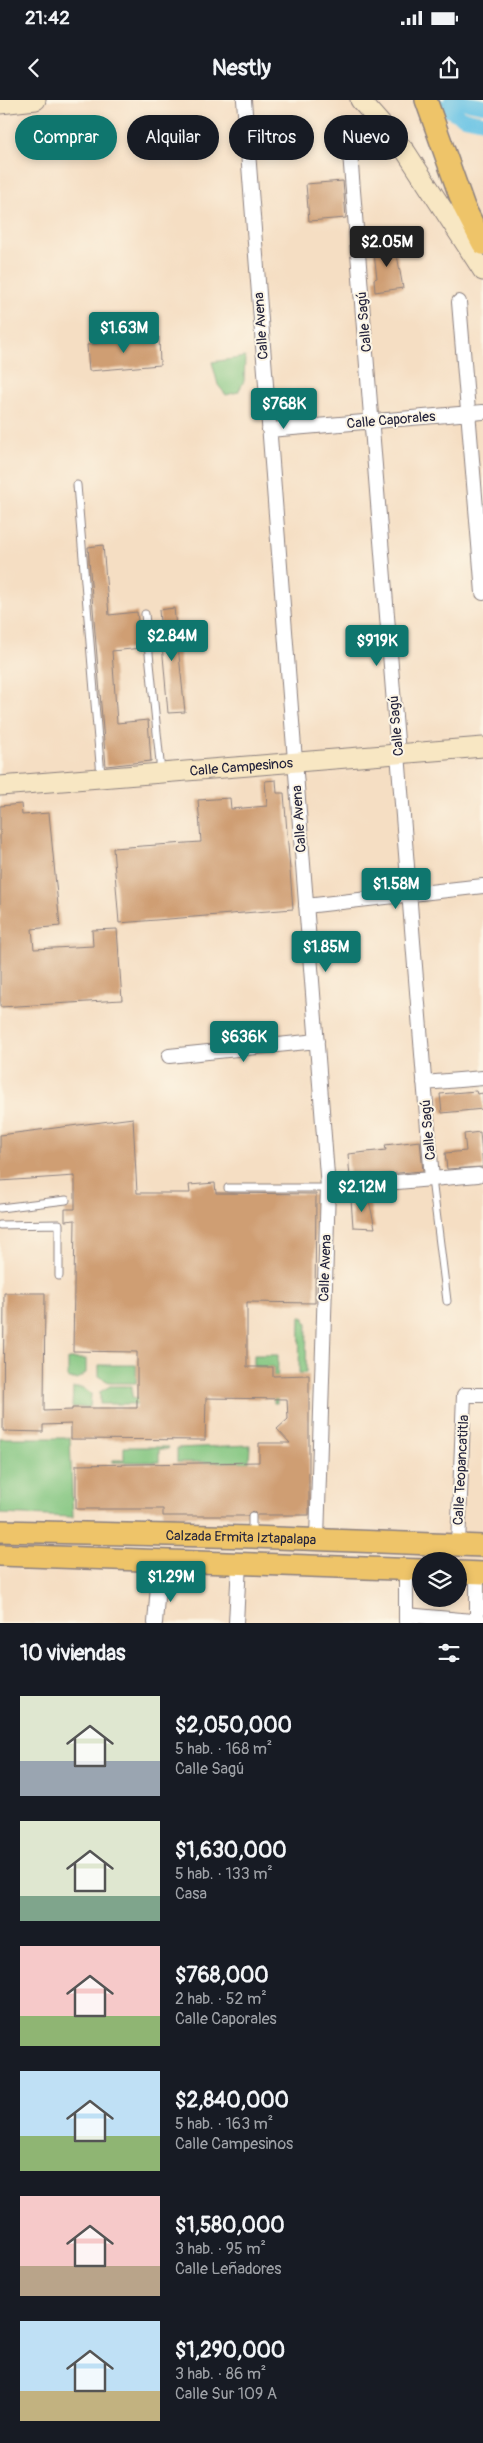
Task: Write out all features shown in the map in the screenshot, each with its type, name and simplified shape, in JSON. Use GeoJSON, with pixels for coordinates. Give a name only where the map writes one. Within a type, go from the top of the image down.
{"type":"FeatureCollection","features":[{"type":"Feature","properties":{"kind":"main road"},"geometry":{"type":"LineString","coordinates":[[426,100],[460,195],[483,244]]}},
{"type":"Feature","properties":{"kind":"main road","name":"Calzada Ermita Iztapalapa"},"geometry":{"type":"LineString","coordinates":[[0,1531],[252,1526],[317,1539],[483,1546]]}},
{"type":"Feature","properties":{"kind":"main road"},"geometry":{"type":"LineString","coordinates":[[39,1556],[40,1531]]}},
{"type":"Feature","properties":{"kind":"main road","name":"Calzada Ermita Iztapalapa"},"geometry":{"type":"LineString","coordinates":[[0,1555],[412,1569]]}},
{"type":"Feature","properties":{"kind":"street"},"geometry":{"type":"LineString","coordinates":[[0,104],[36,100]]}},
{"type":"Feature","properties":{"kind":"street","name":"Calle Avena"},"geometry":{"type":"LineString","coordinates":[[244,100],[328,1188],[317,1539]]}},
{"type":"Feature","properties":{"kind":"street"},"geometry":{"type":"LineString","coordinates":[[360,100],[406,152],[483,271]]}},
{"type":"Feature","properties":{"kind":"street","name":"Calle Sagú"},"geometry":{"type":"LineString","coordinates":[[351,160],[432,1179]]}},
{"type":"Feature","properties":{"kind":"street"},"geometry":{"type":"LineString","coordinates":[[459,302],[483,593]]}},
{"type":"Feature","properties":{"kind":"street","name":"Calle Caporales"},"geometry":{"type":"LineString","coordinates":[[269,430],[483,412]]}},
{"type":"Feature","properties":{"kind":"street","name":"Calle Campesinos"},"geometry":{"type":"LineString","coordinates":[[0,786],[483,746]]}},
{"type":"Feature","properties":{"kind":"street"},"geometry":{"type":"LineString","coordinates":[[306,906],[483,886]]}},
{"type":"Feature","properties":{"kind":"street"},"geometry":{"type":"LineString","coordinates":[[169,1056],[316,1041]]}},
{"type":"Feature","properties":{"kind":"street"},"geometry":{"type":"LineString","coordinates":[[424,1083],[483,1078]]}},
{"type":"Feature","properties":{"kind":"street"},"geometry":{"type":"LineString","coordinates":[[328,1188],[480,1175]]}},
{"type":"Feature","properties":{"kind":"street","name":"Calle Teopancatitla"},"geometry":{"type":"LineString","coordinates":[[458,1545],[464,1395],[483,1396]]}},
{"type":"Feature","properties":{"kind":"street"},"geometry":{"type":"LineString","coordinates":[[155,1623],[160,1560]]}},
{"type":"Feature","properties":{"kind":"street"},"geometry":{"type":"LineString","coordinates":[[236,1623],[239,1563]]}},
{"type":"Feature","properties":{"kind":"street"},"geometry":{"type":"LineString","coordinates":[[412,1582],[406,1619],[480,1621],[473,1573]]}},
{"type":"Feature","properties":{"kind":"lane"},"geometry":{"type":"LineString","coordinates":[[77,485],[101,777]]}},
{"type":"Feature","properties":{"kind":"lane"},"geometry":{"type":"LineString","coordinates":[[145,614],[161,772]]}},
{"type":"Feature","properties":{"kind":"lane"},"geometry":{"type":"LineString","coordinates":[[432,1179],[447,1301]]}},
{"type":"Feature","properties":{"kind":"lane"},"geometry":{"type":"LineString","coordinates":[[228,1188],[328,1188]]}},
{"type":"Feature","properties":{"kind":"lane"},"geometry":{"type":"LineString","coordinates":[[0,1208],[66,1200]]}},
{"type":"Feature","properties":{"kind":"lane"},"geometry":{"type":"LineString","coordinates":[[0,1225],[60,1224],[59,1276]]}},
{"type":"Feature","properties":{"kind":"green space"},"geometry":{"type":"Polygon","coordinates":[[[245,357],[244,381],[238,392],[226,395],[218,385],[212,362],[245,357]]]}},
{"type":"Feature","properties":{"kind":"green space"},"geometry":{"type":"Polygon","coordinates":[[[300,1317],[303,1317],[307,1323],[306,1373],[299,1373],[300,1317]]]}},
{"type":"Feature","properties":{"kind":"green space"},"geometry":{"type":"Polygon","coordinates":[[[254,1355],[278,1355],[277,1403],[274,1403],[274,1367],[254,1366],[254,1355]]]}},
{"type":"Feature","properties":{"kind":"green space"},"geometry":{"type":"Polygon","coordinates":[[[68,1359],[86,1359],[86,1373],[77,1379],[68,1379],[68,1359]]]}},
{"type":"Feature","properties":{"kind":"green space"},"geometry":{"type":"Polygon","coordinates":[[[99,1365],[136,1365],[136,1383],[110,1383],[99,1376],[99,1365]]]}},
{"type":"Feature","properties":{"kind":"green space"},"geometry":{"type":"Polygon","coordinates":[[[110,1386],[132,1386],[132,1397],[137,1398],[140,1404],[100,1404],[100,1392],[110,1386]]]}},
{"type":"Feature","properties":{"kind":"green space"},"geometry":{"type":"Polygon","coordinates":[[[73,1388],[83,1388],[91,1394],[90,1407],[72,1407],[73,1388]]]}},
{"type":"Feature","properties":{"kind":"green space"},"geometry":{"type":"Polygon","coordinates":[[[0,1438],[70,1438],[73,1517],[0,1514],[0,1438]]]}},
{"type":"Feature","properties":{"kind":"green space"},"geometry":{"type":"Polygon","coordinates":[[[250,1445],[249,1462],[177,1462],[177,1448],[250,1445]]]}},
{"type":"Feature","properties":{"kind":"green space"},"geometry":{"type":"Polygon","coordinates":[[[124,1447],[169,1447],[168,1449],[159,1449],[159,1462],[113,1462],[113,1460],[124,1460],[124,1447]]]}},
{"type":"Feature","properties":{"kind":"building"},"geometry":{"type":"Polygon","coordinates":[[[343,181],[346,218],[309,221],[306,184],[343,181]]]}},
{"type":"Feature","properties":{"kind":"building"},"geometry":{"type":"Polygon","coordinates":[[[395,244],[403,288],[375,292],[374,279],[377,278],[373,246],[395,244]]]}},
{"type":"Feature","properties":{"kind":"building"},"geometry":{"type":"Polygon","coordinates":[[[159,337],[160,365],[89,371],[87,345],[159,337]]]}},
{"type":"Feature","properties":{"kind":"building"},"geometry":{"type":"Polygon","coordinates":[[[103,545],[109,615],[137,612],[141,648],[112,651],[117,723],[148,720],[151,761],[106,766],[88,547],[103,545]]]}},
{"type":"Feature","properties":{"kind":"building"},"geometry":{"type":"Polygon","coordinates":[[[174,608],[185,712],[168,713],[159,610],[174,608]]]}},
{"type":"Feature","properties":{"kind":"building"},"geometry":{"type":"Polygon","coordinates":[[[276,780],[277,793],[284,793],[293,909],[119,923],[113,848],[201,842],[198,800],[230,798],[231,809],[267,806],[265,781],[276,780]]]}},
{"type":"Feature","properties":{"kind":"building"},"geometry":{"type":"Polygon","coordinates":[[[21,804],[22,815],[49,813],[60,926],[32,929],[34,949],[93,946],[92,930],[117,929],[122,1000],[0,1007],[0,806],[21,804]]]}},
{"type":"Feature","properties":{"kind":"building"},"geometry":{"type":"Polygon","coordinates":[[[476,1091],[477,1094],[483,1093],[483,1109],[442,1113],[440,1094],[476,1091]]]}},
{"type":"Feature","properties":{"kind":"building"},"geometry":{"type":"Polygon","coordinates":[[[133,1118],[137,1193],[190,1193],[189,1185],[215,1183],[216,1193],[316,1194],[315,1303],[247,1302],[247,1367],[273,1367],[273,1376],[309,1375],[309,1515],[257,1515],[252,1511],[247,1516],[163,1516],[163,1509],[76,1509],[76,1465],[259,1462],[259,1443],[290,1443],[277,1429],[288,1419],[287,1399],[206,1398],[205,1440],[71,1439],[71,1424],[43,1425],[43,1432],[3,1431],[4,1293],[45,1293],[44,1411],[72,1410],[72,1408],[137,1408],[137,1352],[73,1351],[75,1220],[65,1221],[65,1209],[75,1209],[75,1176],[0,1181],[0,1135],[133,1118]]]}},
{"type":"Feature","properties":{"kind":"building"},"geometry":{"type":"Polygon","coordinates":[[[480,1132],[483,1167],[447,1169],[445,1153],[466,1151],[464,1134],[480,1132]]]}},
{"type":"Feature","properties":{"kind":"building"},"geometry":{"type":"Polygon","coordinates":[[[420,1141],[423,1171],[350,1177],[348,1154],[386,1150],[385,1145],[420,1141]]]}},
{"type":"Feature","properties":{"kind":"building"},"geometry":{"type":"Polygon","coordinates":[[[368,1196],[375,1228],[353,1227],[351,1199],[368,1196]]]}},
{"type":"Feature","properties":{"kind":"waterway"},"geometry":{"type":"LineString","coordinates":[[427,100],[464,118],[483,122]]}},
{"type":"Feature","properties":{"kind":"waterway"},"geometry":{"type":"LineString","coordinates":[[451,100],[483,106]]}}]}
